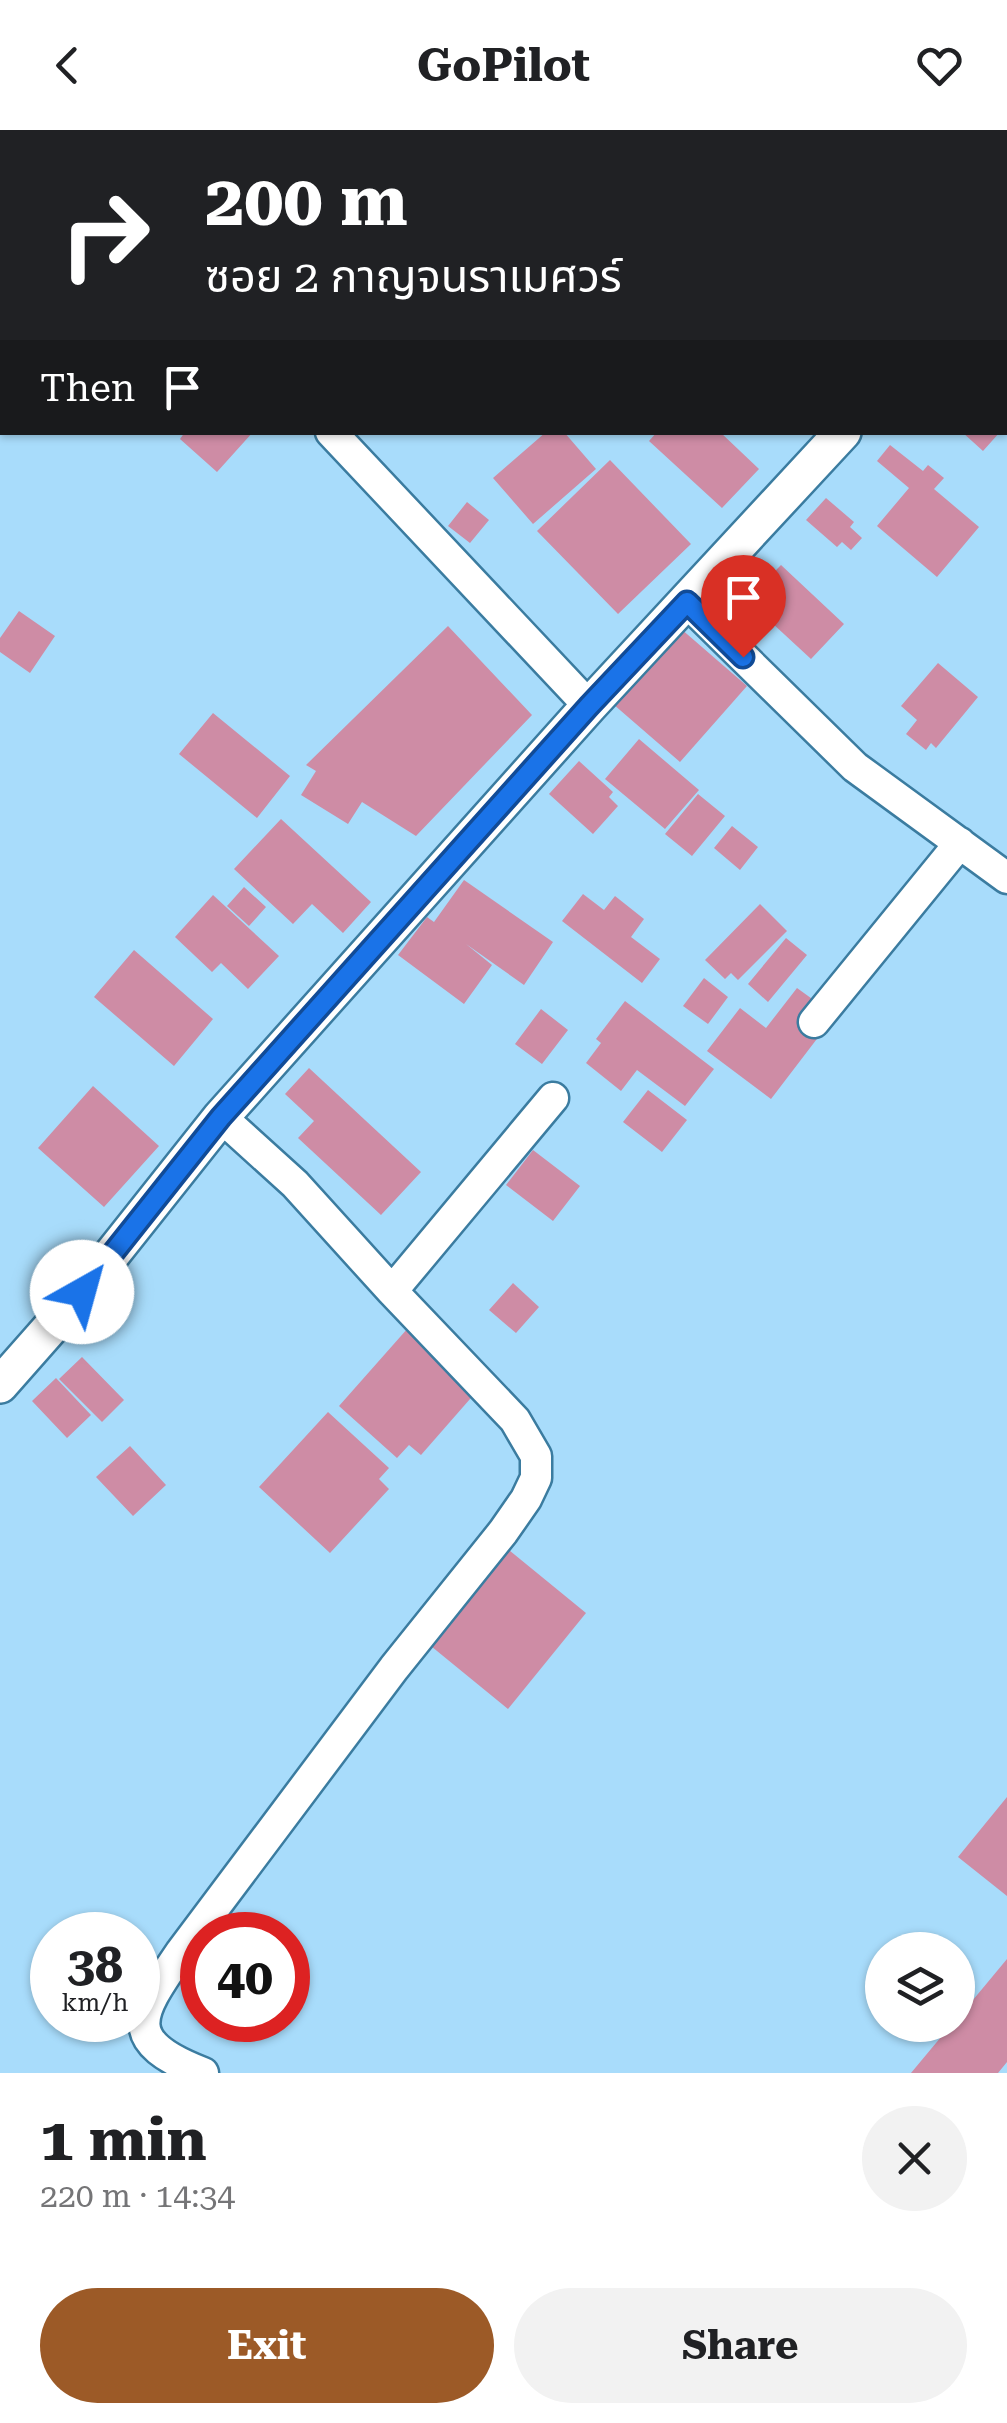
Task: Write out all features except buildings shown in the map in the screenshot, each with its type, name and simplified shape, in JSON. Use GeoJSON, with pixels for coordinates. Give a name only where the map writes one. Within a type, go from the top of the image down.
{"type":"FeatureCollection","features":[{"type":"Feature","properties":{"kind":"street"},"geometry":{"type":"LineString","coordinates":[[334,435],[589,706]]}},
{"type":"Feature","properties":{"kind":"street"},"geometry":{"type":"LineString","coordinates":[[0,1384],[82,1292],[221,1117],[589,706],[840,435]]}},
{"type":"Feature","properties":{"kind":"street"},"geometry":{"type":"LineString","coordinates":[[687,602],[855,767],[1007,878]]}},
{"type":"Feature","properties":{"kind":"street"},"geometry":{"type":"LineString","coordinates":[[814,1022],[960,843]]}},
{"type":"Feature","properties":{"kind":"street"},"geometry":{"type":"LineString","coordinates":[[392,1290],[554,1098]]}},
{"type":"Feature","properties":{"kind":"street"},"geometry":{"type":"LineString","coordinates":[[203,2073],[161,2053],[145,2034],[142,2018],[149,2001],[394,1668],[503,1532],[536,1478],[536,1456],[514,1420],[294,1184],[221,1117]]}},
{"type":"Feature","properties":{"kind":"route"},"geometry":{"type":"LineString","coordinates":[[82,1292],[221,1117],[687,602],[743,657]]}}]}
